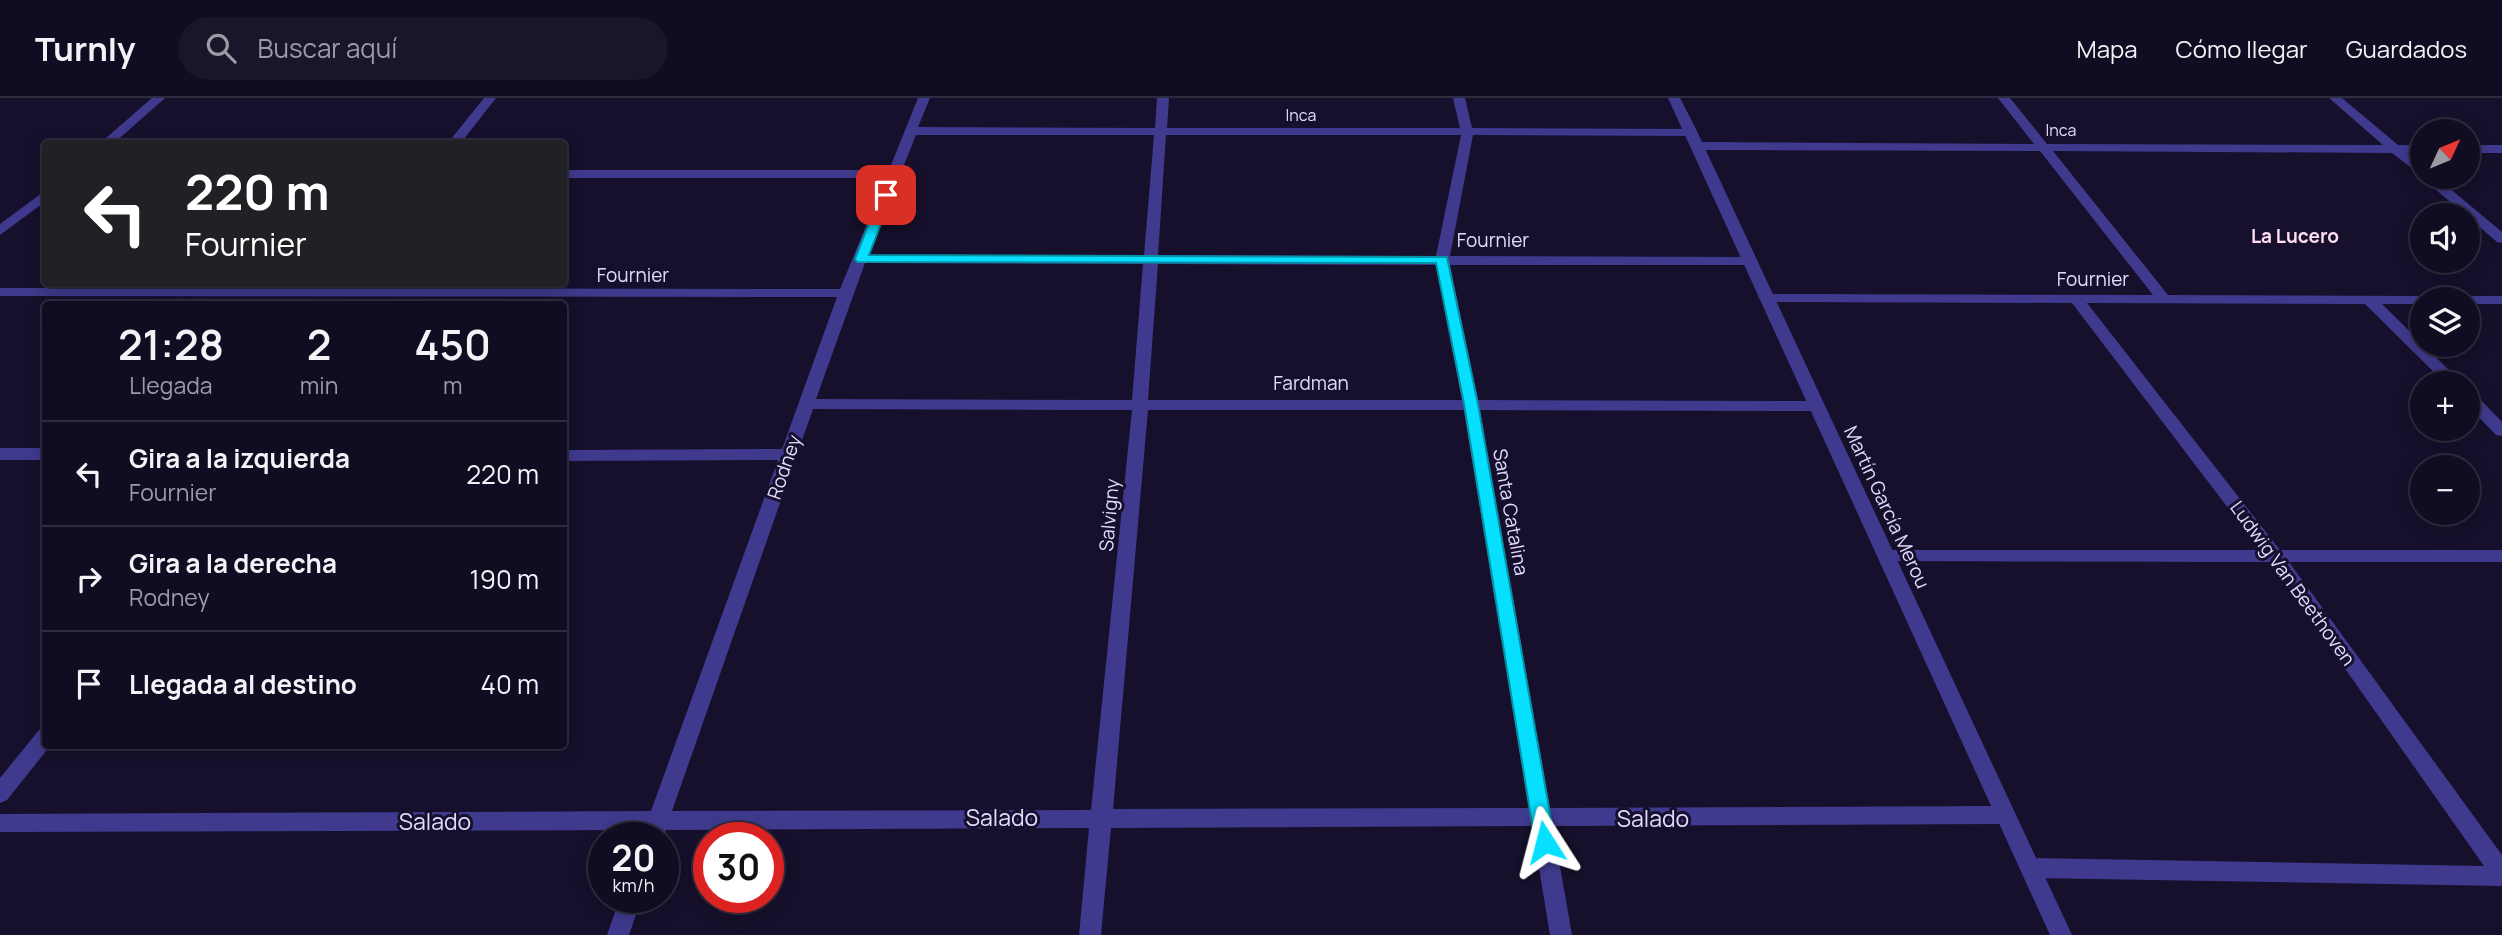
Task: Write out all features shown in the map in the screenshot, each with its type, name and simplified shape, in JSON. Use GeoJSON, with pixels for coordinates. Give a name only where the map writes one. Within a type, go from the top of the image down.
{"type":"FeatureCollection","features":[{"type":"Feature","properties":{"kind":"street"},"geometry":{"type":"LineString","coordinates":[[110,140],[159,98]]}},
{"type":"Feature","properties":{"kind":"street"},"geometry":{"type":"LineString","coordinates":[[456,140],[490,98]]}},
{"type":"Feature","properties":{"kind":"street","name":"Rodney"},"geometry":{"type":"LineString","coordinates":[[657,822],[846,293],[924,98]]}},
{"type":"Feature","properties":{"kind":"street","name":"Salvigny"},"geometry":{"type":"LineString","coordinates":[[1090,935],[1153,258],[1163,98]]}},
{"type":"Feature","properties":{"kind":"street","name":"Santa Catalina"},"geometry":{"type":"LineString","coordinates":[[1459,98],[1467,132],[1442,260],[1471,404],[1561,935]]}},
{"type":"Feature","properties":{"kind":"street","name":"Martín García Merou"},"geometry":{"type":"LineString","coordinates":[[1674,98],[1695,139],[1747,261],[1887,556],[2061,935]]}},
{"type":"Feature","properties":{"kind":"street"},"geometry":{"type":"LineString","coordinates":[[2004,98],[2164,299]]}},
{"type":"Feature","properties":{"kind":"street"},"geometry":{"type":"LineString","coordinates":[[2335,98],[2410,162]]}},
{"type":"Feature","properties":{"kind":"street","name":"Inca"},"geometry":{"type":"LineString","coordinates":[[911,131],[1467,132],[2044,147],[2410,149]]}},
{"type":"Feature","properties":{"kind":"street"},"geometry":{"type":"LineString","coordinates":[[2480,149],[2502,149]]}},
{"type":"Feature","properties":{"kind":"street"},"geometry":{"type":"LineString","coordinates":[[567,174],[895,174]]}},
{"type":"Feature","properties":{"kind":"street"},"geometry":{"type":"LineString","coordinates":[[2442,189],[2502,239]]}},
{"type":"Feature","properties":{"kind":"street"},"geometry":{"type":"LineString","coordinates":[[0,231],[42,197]]}},
{"type":"Feature","properties":{"kind":"street","name":"Fournier"},"geometry":{"type":"LineString","coordinates":[[861,259],[1747,261]]}},
{"type":"Feature","properties":{"kind":"street","name":"Fournier"},"geometry":{"type":"LineString","coordinates":[[0,292],[846,293]]}},
{"type":"Feature","properties":{"kind":"street","name":"Fournier"},"geometry":{"type":"LineString","coordinates":[[1765,298],[2410,300]]}},
{"type":"Feature","properties":{"kind":"street","name":"Ludwig Van Beethoven"},"geometry":{"type":"LineString","coordinates":[[2076,299],[2275,556],[2502,874]]}},
{"type":"Feature","properties":{"kind":"street"},"geometry":{"type":"LineString","coordinates":[[2369,300],[2442,371]]}},
{"type":"Feature","properties":{"kind":"street"},"geometry":{"type":"LineString","coordinates":[[2480,300],[2502,300]]}},
{"type":"Feature","properties":{"kind":"street","name":"Fardman"},"geometry":{"type":"LineString","coordinates":[[806,404],[1816,406]]}},
{"type":"Feature","properties":{"kind":"street"},"geometry":{"type":"LineString","coordinates":[[2480,409],[2502,431]]}},
{"type":"Feature","properties":{"kind":"street"},"geometry":{"type":"LineString","coordinates":[[0,454],[42,454]]}},
{"type":"Feature","properties":{"kind":"street"},"geometry":{"type":"LineString","coordinates":[[567,455],[788,454]]}},
{"type":"Feature","properties":{"kind":"street"},"geometry":{"type":"LineString","coordinates":[[1887,556],[2502,556]]}},
{"type":"Feature","properties":{"kind":"street"},"geometry":{"type":"LineString","coordinates":[[0,794],[42,741]]}},
{"type":"Feature","properties":{"kind":"street","name":"Salado"},"geometry":{"type":"LineString","coordinates":[[679,828],[1102,817],[2005,815]]}},
{"type":"Feature","properties":{"kind":"street","name":"Salado"},"geometry":{"type":"LineString","coordinates":[[0,822],[588,828]]}},
{"type":"Feature","properties":{"kind":"street"},"geometry":{"type":"LineString","coordinates":[[2031,868],[2502,874]]}},
{"type":"Feature","properties":{"kind":"street"},"geometry":{"type":"LineString","coordinates":[[618,935],[626,913]]}},
{"type":"Feature","properties":{"kind":"district","name":"La Lucero"},"geometry":{"type":"Point","coordinates":[2295,236]}},
{"type":"Feature","properties":{"kind":"route"},"geometry":{"type":"LineString","coordinates":[[886,195],[861,259],[1442,260],[1471,404],[1545,842]]}}]}
